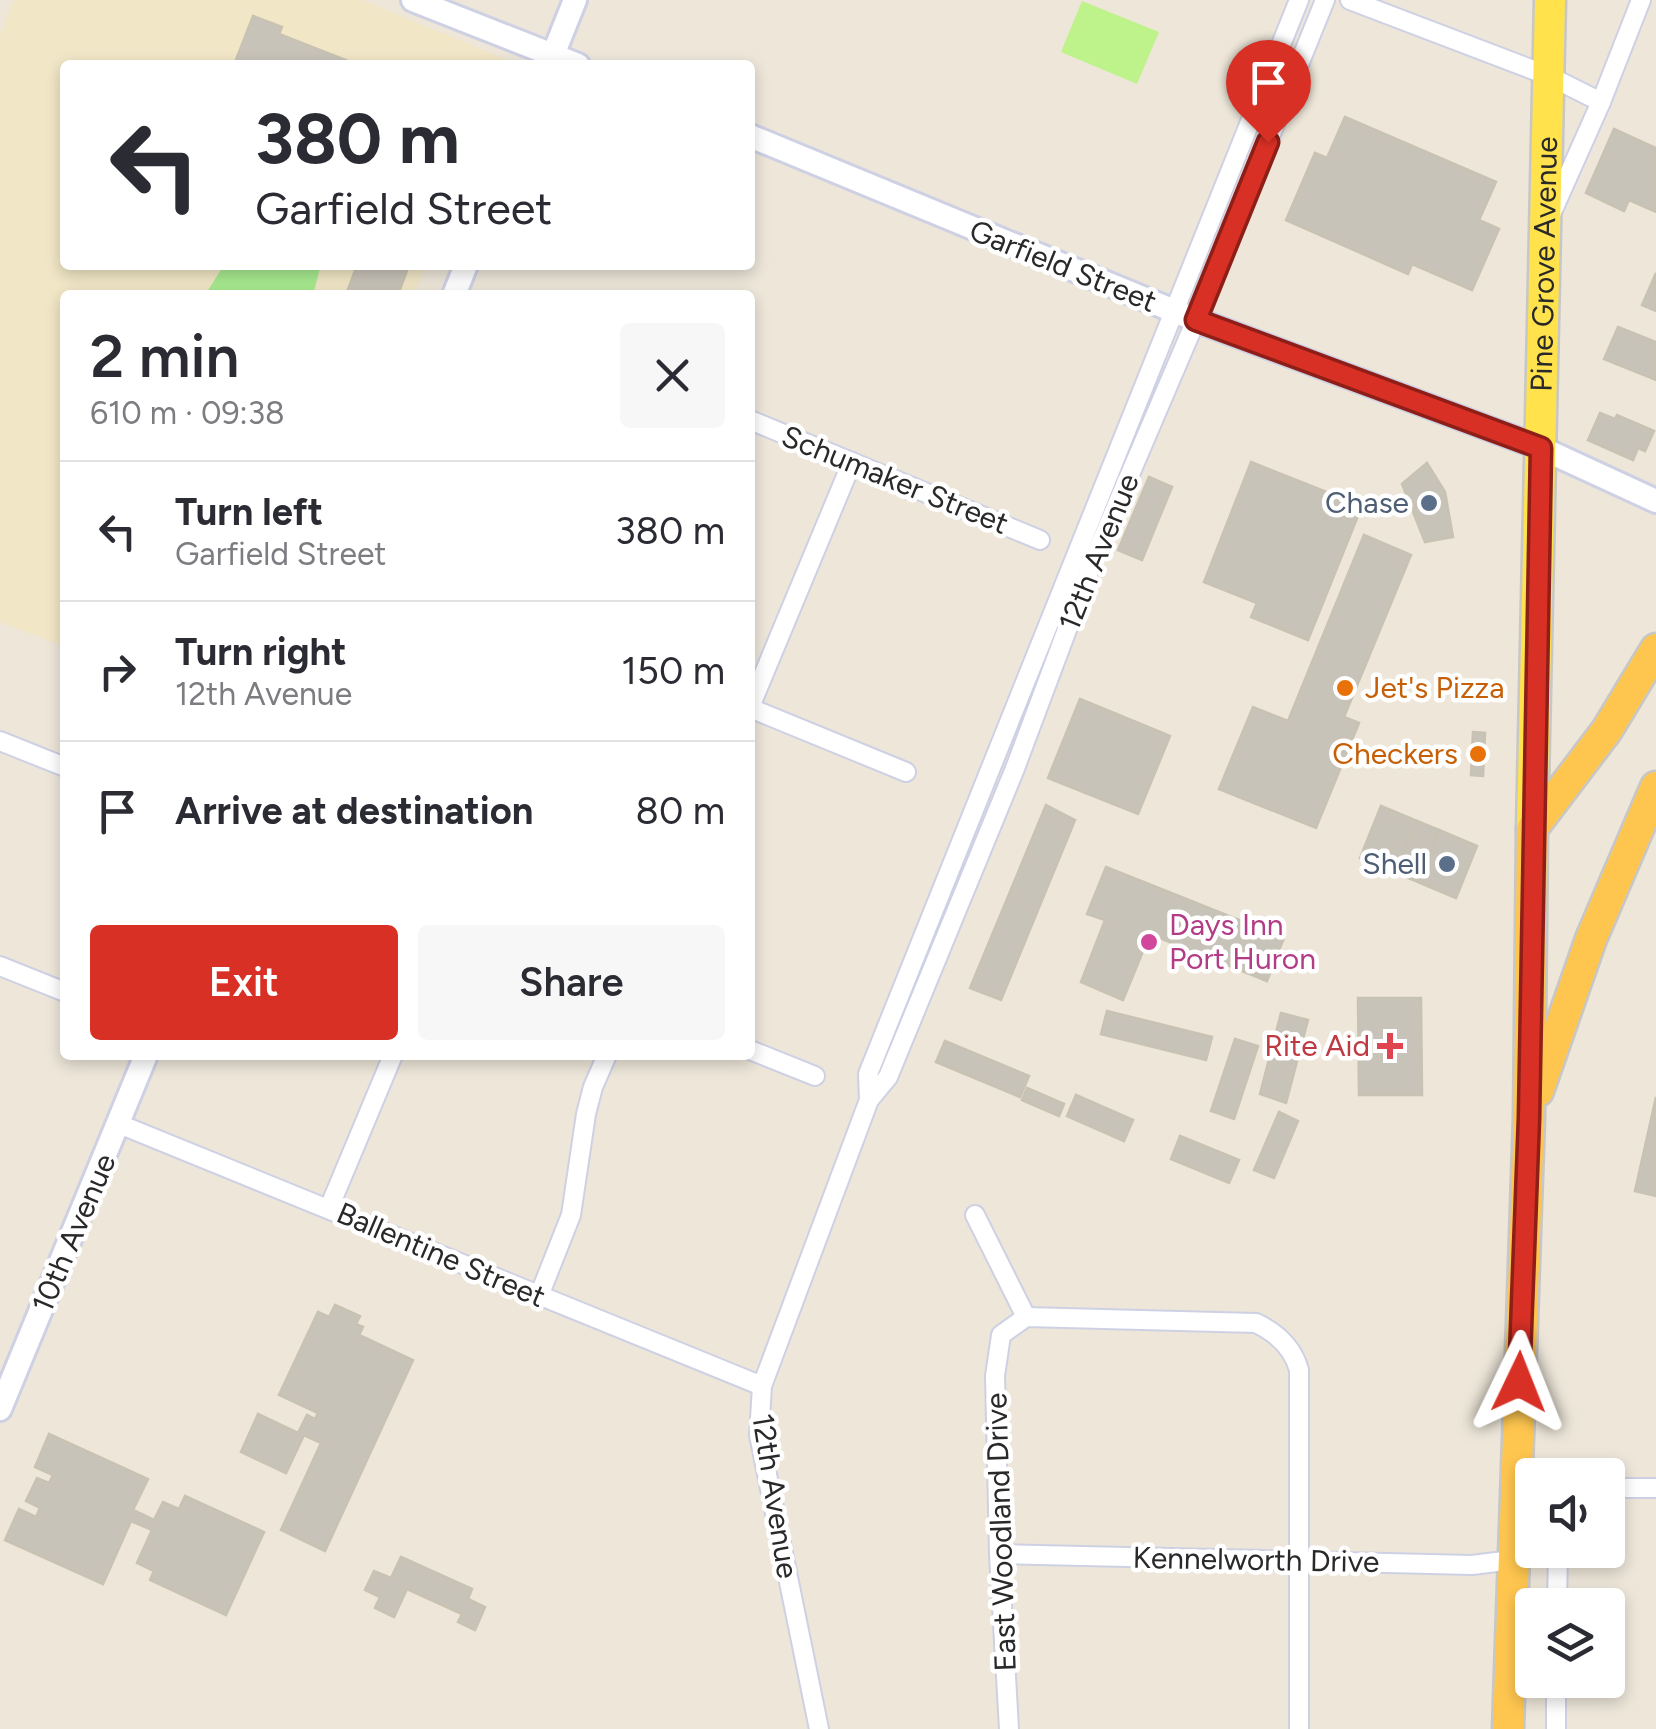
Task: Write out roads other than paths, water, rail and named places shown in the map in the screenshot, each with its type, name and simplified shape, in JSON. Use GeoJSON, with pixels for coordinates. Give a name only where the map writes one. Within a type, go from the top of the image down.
{"type":"FeatureCollection","features":[{"type":"Feature","properties":{"kind":"highway"},"geometry":{"type":"LineString","coordinates":[[1532,829],[1607,730],[1656,650]]}},
{"type":"Feature","properties":{"kind":"highway"},"geometry":{"type":"LineString","coordinates":[[1529,1118],[1591,939],[1656,787]]}},
{"type":"Feature","properties":{"kind":"highway","name":"Pine Grove Avenue"},"geometry":{"type":"LineString","coordinates":[[1524,1458],[1532,829]]}},
{"type":"Feature","properties":{"kind":"highway","name":"Pine Grove Avenue"},"geometry":{"type":"LineString","coordinates":[[1508,1729],[1515,1541]]}},
{"type":"Feature","properties":{"kind":"main road","name":"Pine Grove Avenue"},"geometry":{"type":"LineString","coordinates":[[1532,829],[1550,0]]}},
{"type":"Feature","properties":{"kind":"street"},"geometry":{"type":"LineString","coordinates":[[413,0],[551,60],[576,0]]}},
{"type":"Feature","properties":{"kind":"street","name":"12th Avenue"},"geometry":{"type":"LineString","coordinates":[[819,1729],[759,1435],[762,1386],[869,1100],[888,1077],[1014,771],[1299,0]]}},
{"type":"Feature","properties":{"kind":"street","name":"12th Avenue"},"geometry":{"type":"LineString","coordinates":[[1185,316],[1326,0]]}},
{"type":"Feature","properties":{"kind":"street"},"geometry":{"type":"LineString","coordinates":[[1350,0],[1549,76],[1601,102]]}},
{"type":"Feature","properties":{"kind":"street"},"geometry":{"type":"LineString","coordinates":[[1547,222],[1641,0]]}},
{"type":"Feature","properties":{"kind":"street","name":"Garfield Street"},"geometry":{"type":"LineString","coordinates":[[755,138],[1185,316],[1541,448],[1656,501]]}},
{"type":"Feature","properties":{"kind":"street","name":"Schumaker Street"},"geometry":{"type":"LineString","coordinates":[[755,422],[1040,540]]}},
{"type":"Feature","properties":{"kind":"street"},"geometry":{"type":"LineString","coordinates":[[755,696],[852,462]]}},
{"type":"Feature","properties":{"kind":"street"},"geometry":{"type":"LineString","coordinates":[[755,710],[906,772]]}},
{"type":"Feature","properties":{"kind":"street"},"geometry":{"type":"LineString","coordinates":[[0,741],[60,765]]}},
{"type":"Feature","properties":{"kind":"street"},"geometry":{"type":"LineString","coordinates":[[0,966],[60,990]]}},
{"type":"Feature","properties":{"kind":"street"},"geometry":{"type":"LineString","coordinates":[[755,1052],[815,1076]]}},
{"type":"Feature","properties":{"kind":"street","name":"10th Avenue"},"geometry":{"type":"LineString","coordinates":[[0,1410],[144,1060]]}},
{"type":"Feature","properties":{"kind":"street"},"geometry":{"type":"LineString","coordinates":[[329,1208],[390,1060]]}},
{"type":"Feature","properties":{"kind":"street"},"geometry":{"type":"LineString","coordinates":[[539,1296],[571,1215],[586,1114],[605,1060]]}},
{"type":"Feature","properties":{"kind":"street","name":"Ballentine Street"},"geometry":{"type":"LineString","coordinates":[[119,1124],[762,1386]]}},
{"type":"Feature","properties":{"kind":"street"},"geometry":{"type":"LineString","coordinates":[[975,1215],[1026,1317],[1256,1323],[1277,1336],[1294,1354],[1299,1370],[1299,1729]]}},
{"type":"Feature","properties":{"kind":"street","name":"East Woodland Drive"},"geometry":{"type":"LineString","coordinates":[[1009,1729],[999,1554],[995,1376],[1001,1335],[1026,1317]]}},
{"type":"Feature","properties":{"kind":"street"},"geometry":{"type":"LineString","coordinates":[[1625,1488],[1656,1488]]}},
{"type":"Feature","properties":{"kind":"street","name":"Kennelworth Drive"},"geometry":{"type":"LineString","coordinates":[[999,1554],[1472,1565],[1512,1560]]}},
{"type":"Feature","properties":{"kind":"street"},"geometry":{"type":"LineString","coordinates":[[1556,1698],[1556,1729]]}},
{"type":"Feature","properties":{"kind":"place","name":"Chase"},"geometry":{"type":"Point","coordinates":[1429,503]}},
{"type":"Feature","properties":{"kind":"place","name":"Jet's Pizza"},"geometry":{"type":"Point","coordinates":[1345,688]}},
{"type":"Feature","properties":{"kind":"place","name":"Checkers"},"geometry":{"type":"Point","coordinates":[1478,754]}},
{"type":"Feature","properties":{"kind":"place","name":"Shell"},"geometry":{"type":"Point","coordinates":[1447,864]}},
{"type":"Feature","properties":{"kind":"place","name":"Days Inn Port Huron"},"geometry":{"type":"Point","coordinates":[1149,942]}},
{"type":"Feature","properties":{"kind":"place","name":"Rite Aid"},"geometry":{"type":"Point","coordinates":[1390,1046]}}]}
